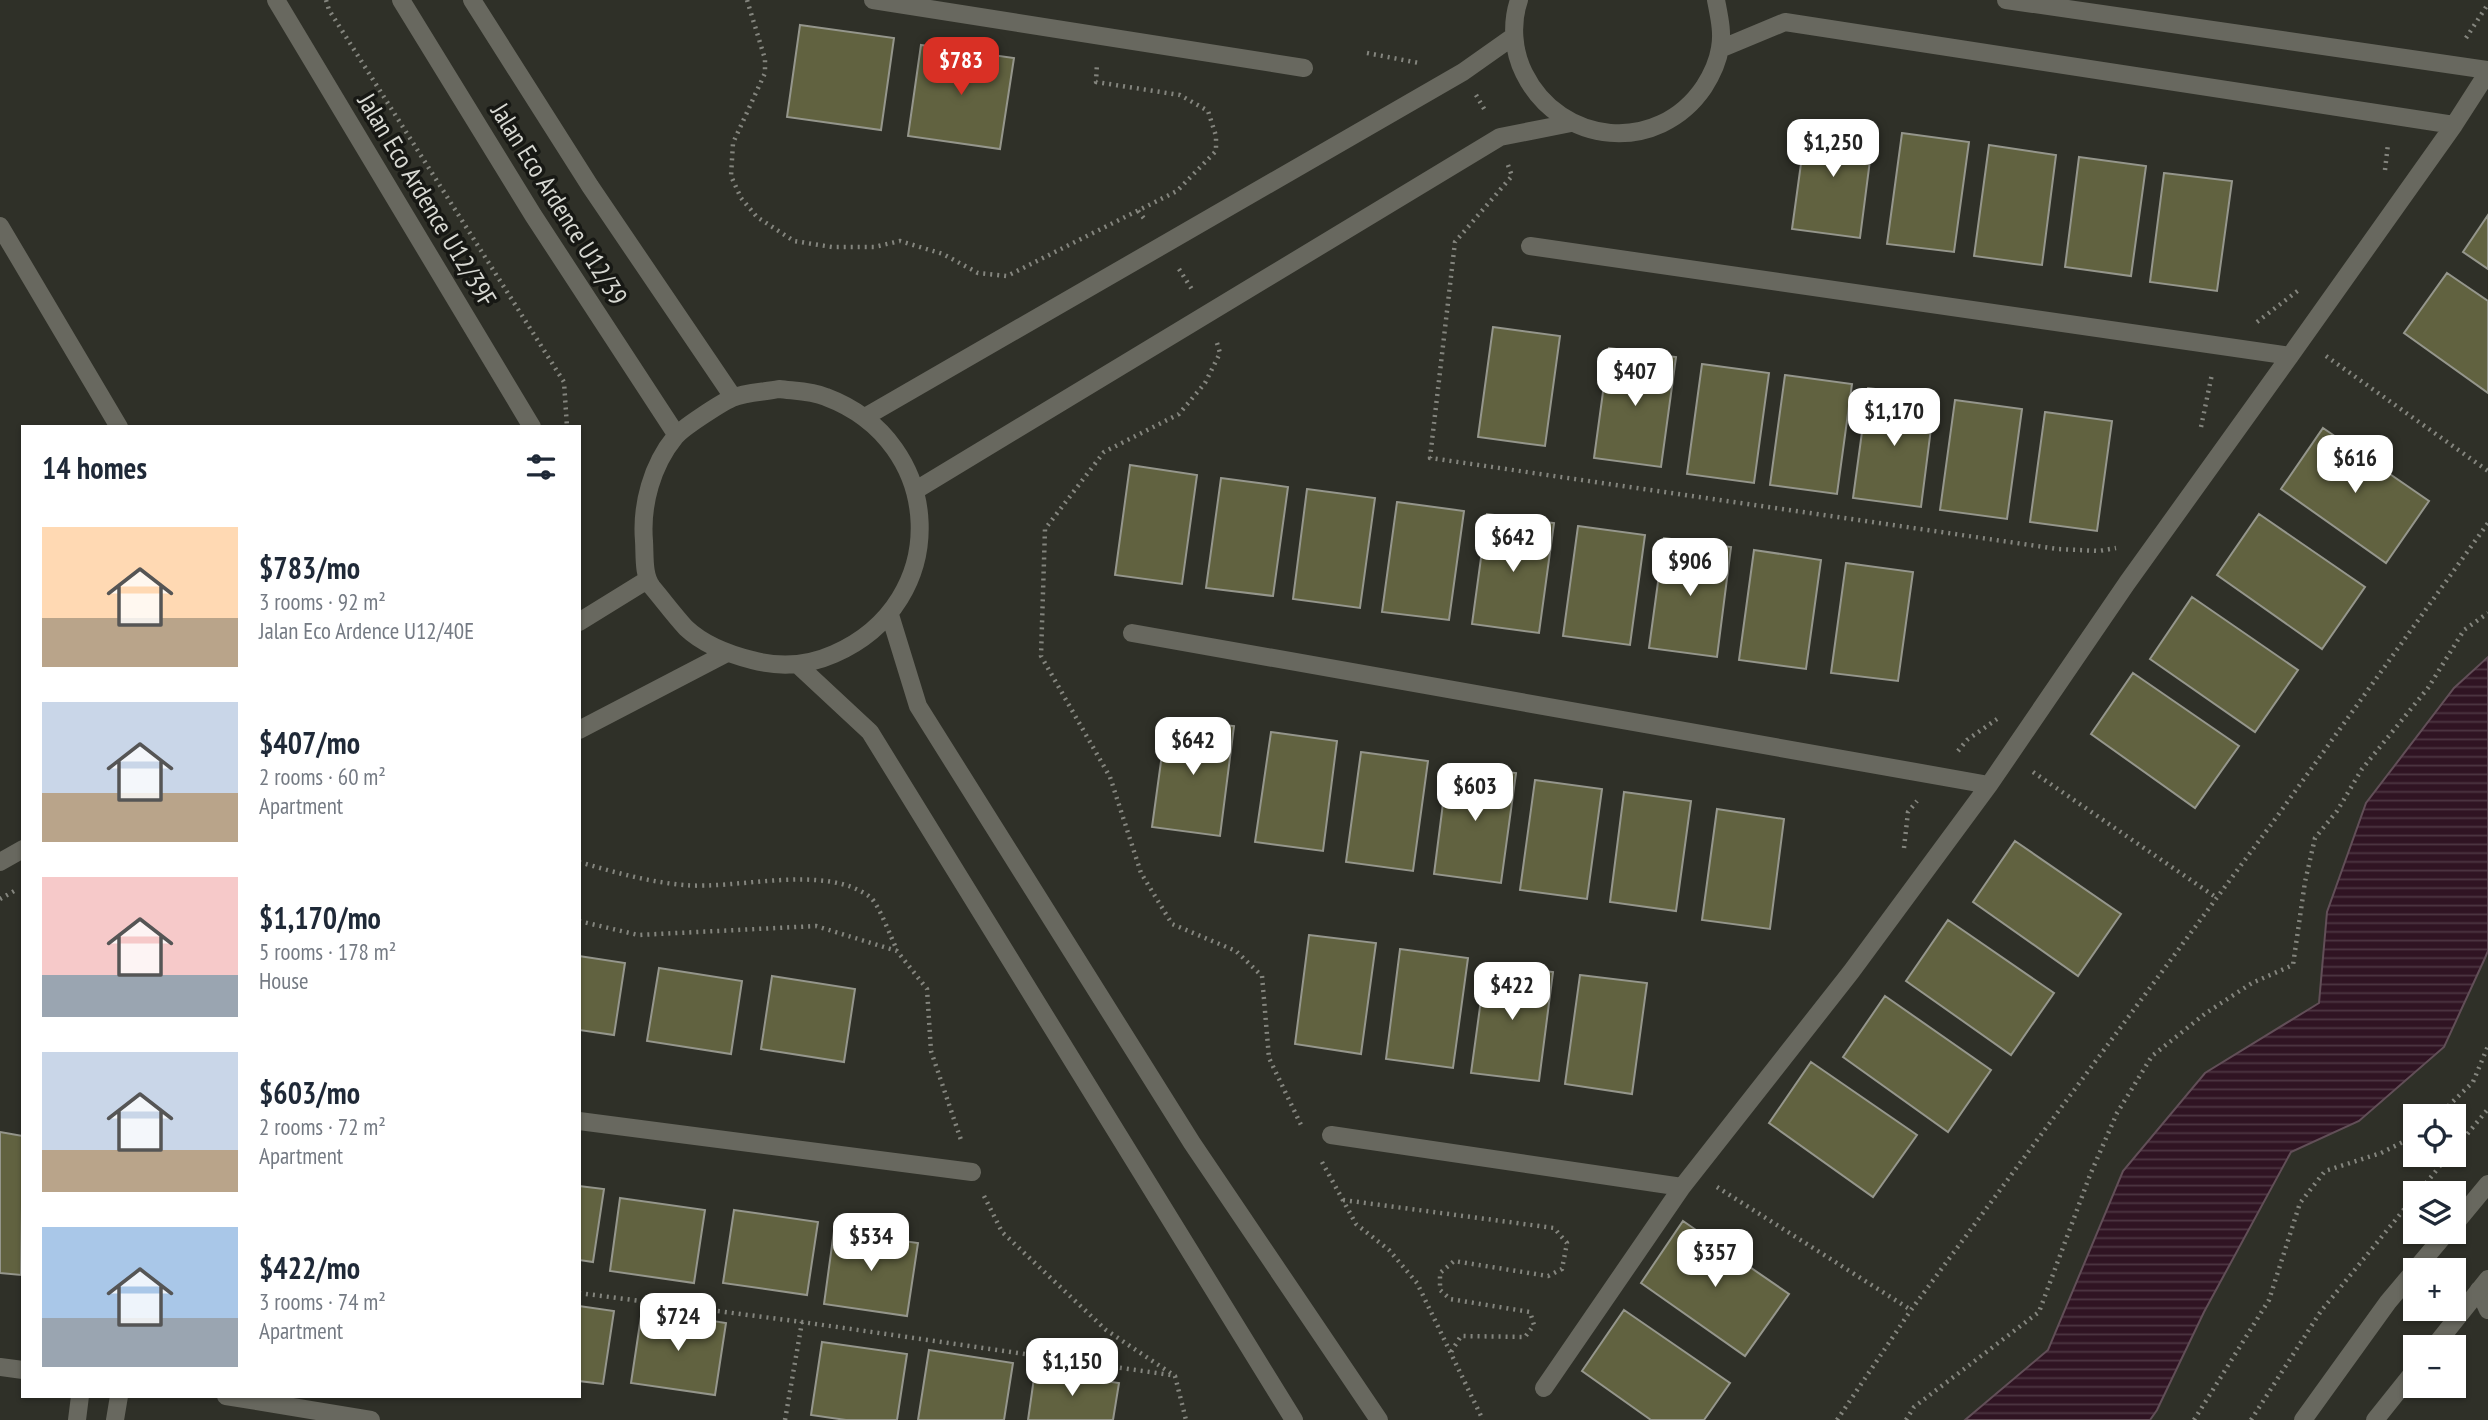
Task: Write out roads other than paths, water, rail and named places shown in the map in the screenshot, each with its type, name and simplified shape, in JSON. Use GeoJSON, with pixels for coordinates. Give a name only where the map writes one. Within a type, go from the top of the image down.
{"type":"FeatureCollection","features":[{"type":"Feature","properties":{"kind":"street","name":"Jalan Eco Ardence U12/39F"},"geometry":{"type":"LineString","coordinates":[[276,0],[531,425]]}},
{"type":"Feature","properties":{"kind":"street","name":"Jalan Eco Ardence U12/39"},"geometry":{"type":"LineString","coordinates":[[401,0],[533,215],[676,434]]}},
{"type":"Feature","properties":{"kind":"street","name":"Jalan Eco Ardence U12/39"},"geometry":{"type":"LineString","coordinates":[[472,0],[590,186],[733,397]]}},
{"type":"Feature","properties":{"kind":"street"},"geometry":{"type":"LineString","coordinates":[[873,0],[1304,68]]}},
{"type":"Feature","properties":{"kind":"street"},"geometry":{"type":"LineString","coordinates":[[1519,0],[1514,36],[1519,63],[1531,87],[1549,107],[1571,123],[1596,132],[1623,134],[1650,129],[1674,117],[1695,100],[1710,77],[1720,50],[1721,25],[1716,0]]}},
{"type":"Feature","properties":{"kind":"street"},"geometry":{"type":"LineString","coordinates":[[1544,1388],[1688,1180],[1851,972],[1989,785],[2127,583],[2454,125],[2488,71],[2006,0]]}},
{"type":"Feature","properties":{"kind":"street"},"geometry":{"type":"LineString","coordinates":[[1720,50],[1785,22],[2454,125]]}},
{"type":"Feature","properties":{"kind":"street"},"geometry":{"type":"LineString","coordinates":[[865,417],[1463,72],[1514,36]]}},
{"type":"Feature","properties":{"kind":"street"},"geometry":{"type":"LineString","coordinates":[[916,490],[1500,137],[1571,123]]}},
{"type":"Feature","properties":{"kind":"street"},"geometry":{"type":"LineString","coordinates":[[0,226],[118,425]]}},
{"type":"Feature","properties":{"kind":"street"},"geometry":{"type":"LineString","coordinates":[[1530,246],[2290,356]]}},
{"type":"Feature","properties":{"kind":"street"},"geometry":{"type":"LineString","coordinates":[[779,389],[825,396],[865,417],[897,450],[916,490],[921,534],[915,566],[912,577],[890,614],[856,644],[820,660],[797,665],[770,665],[725,654],[688,629],[647,580],[643,531],[647,491],[676,434],[733,397],[779,389]]}},
{"type":"Feature","properties":{"kind":"street"},"geometry":{"type":"LineString","coordinates":[[581,621],[647,580]]}},
{"type":"Feature","properties":{"kind":"street"},"geometry":{"type":"LineString","coordinates":[[890,614],[918,706],[1192,1143],[1379,1420]]}},
{"type":"Feature","properties":{"kind":"street"},"geometry":{"type":"LineString","coordinates":[[1132,633],[1989,785]]}},
{"type":"Feature","properties":{"kind":"street"},"geometry":{"type":"LineString","coordinates":[[581,729],[725,654]]}},
{"type":"Feature","properties":{"kind":"street"},"geometry":{"type":"LineString","coordinates":[[797,665],[870,732],[1294,1420]]}},
{"type":"Feature","properties":{"kind":"street"},"geometry":{"type":"LineString","coordinates":[[0,862],[21,850]]}},
{"type":"Feature","properties":{"kind":"street"},"geometry":{"type":"LineString","coordinates":[[581,1121],[972,1172]]}},
{"type":"Feature","properties":{"kind":"street"},"geometry":{"type":"LineString","coordinates":[[1331,1135],[1688,1180]]}},
{"type":"Feature","properties":{"kind":"street"},"geometry":{"type":"LineString","coordinates":[[2466,1211],[2488,1184]]}},
{"type":"Feature","properties":{"kind":"street"},"geometry":{"type":"LineString","coordinates":[[2303,1420],[2388,1303],[2437,1244]]}},
{"type":"Feature","properties":{"kind":"street"},"geometry":{"type":"LineString","coordinates":[[2483,1284],[2488,1310]]}},
{"type":"Feature","properties":{"kind":"street"},"geometry":{"type":"LineString","coordinates":[[2443,1335],[2483,1284]]}},
{"type":"Feature","properties":{"kind":"street"},"geometry":{"type":"LineString","coordinates":[[0,1367],[21,1370]]}},
{"type":"Feature","properties":{"kind":"street"},"geometry":{"type":"LineString","coordinates":[[2375,1420],[2403,1385]]}},
{"type":"Feature","properties":{"kind":"street"},"geometry":{"type":"LineString","coordinates":[[77,1420],[80,1398]]}},
{"type":"Feature","properties":{"kind":"street"},"geometry":{"type":"LineString","coordinates":[[115,1420],[119,1398]]}},
{"type":"Feature","properties":{"kind":"street"},"geometry":{"type":"LineString","coordinates":[[238,1398],[371,1420]]}}]}
